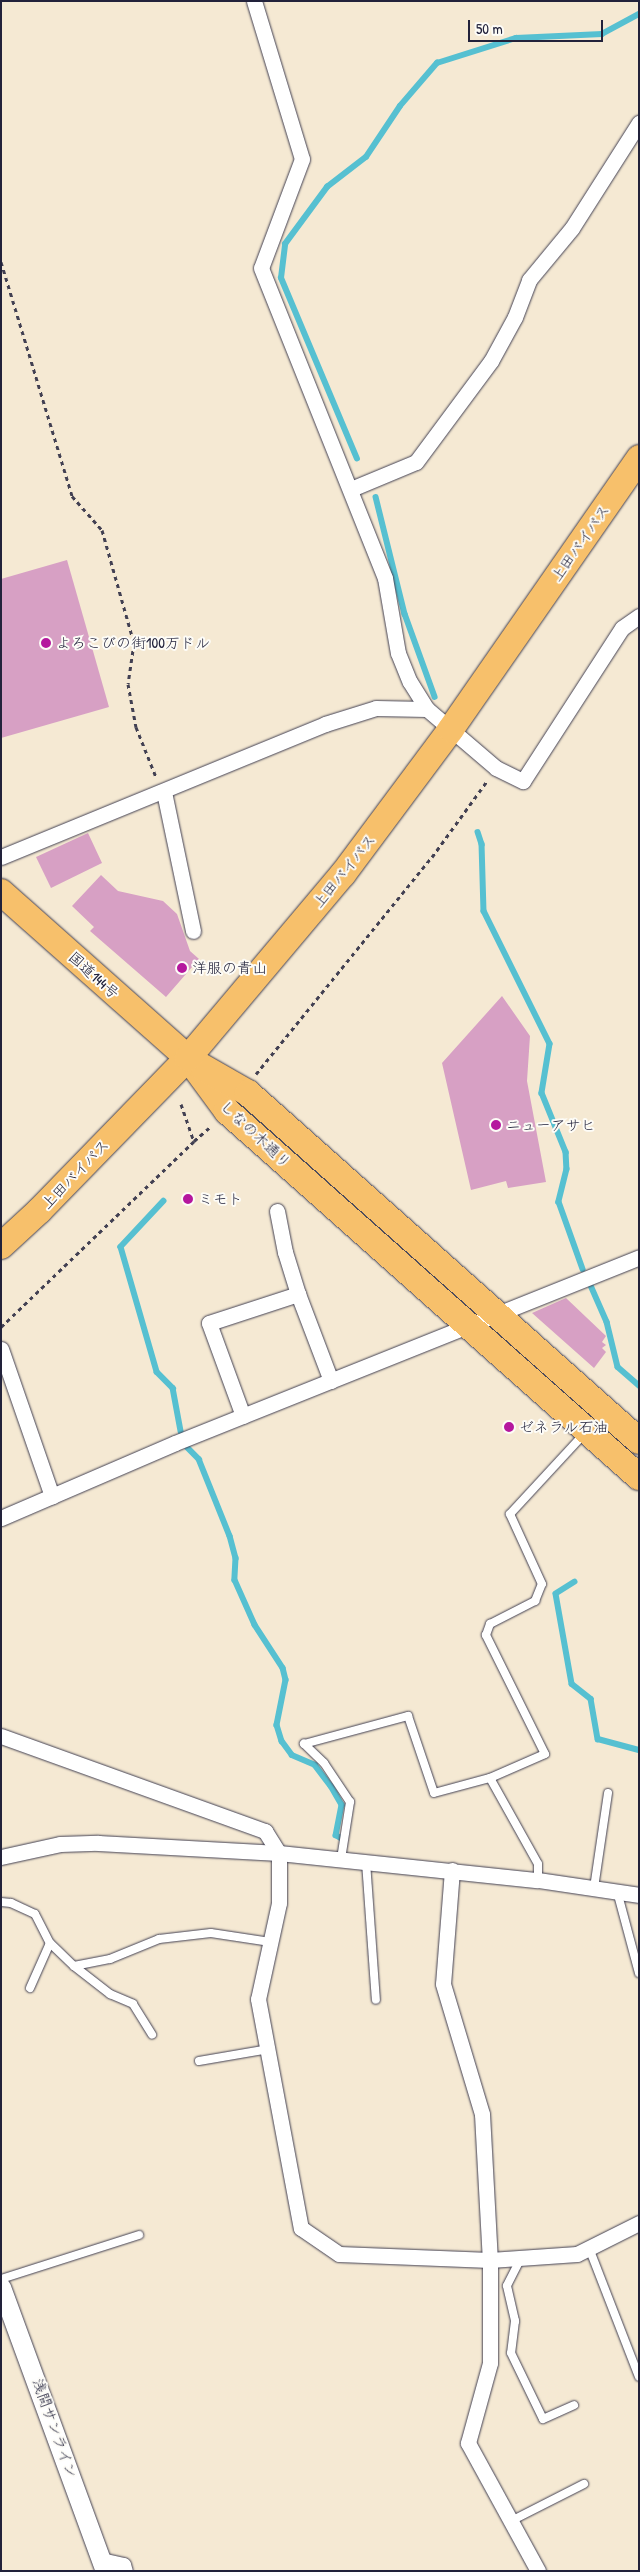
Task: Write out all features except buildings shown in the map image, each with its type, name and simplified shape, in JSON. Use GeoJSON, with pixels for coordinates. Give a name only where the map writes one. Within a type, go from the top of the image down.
{"type":"FeatureCollection","features":[{"type":"Feature","properties":{"kind":"highway","name":"上田バイパス"},"geometry":{"type":"LineString","coordinates":[[1,1246],[39,1211],[188,1058],[343,874],[451,729],[639,458]]}},
{"type":"Feature","properties":{"kind":"highway","name":"国道144号"},"geometry":{"type":"LineString","coordinates":[[1,892],[188,1058]]}},
{"type":"Feature","properties":{"kind":"highway","name":"しなの木通り"},"geometry":{"type":"LineString","coordinates":[[188,1058],[248,1093],[639,1440]]}},
{"type":"Feature","properties":{"kind":"highway","name":"しなの木通り"},"geometry":{"type":"LineString","coordinates":[[188,1058],[227,1110],[639,1477]]}},
{"type":"Feature","properties":{"kind":"street"},"geometry":{"type":"LineString","coordinates":[[254,1],[302,159],[260,268],[351,489],[385,578],[398,653],[410,682],[427,709],[496,768],[523,781],[622,628],[639,616]]}},
{"type":"Feature","properties":{"kind":"street"},"geometry":{"type":"LineString","coordinates":[[351,489],[416,462],[491,361],[515,317],[529,280],[572,228],[639,123]]}},
{"type":"Feature","properties":{"kind":"street"},"geometry":{"type":"LineString","coordinates":[[1,857],[164,792],[325,724],[368,711],[427,709]]}},
{"type":"Feature","properties":{"kind":"street"},"geometry":{"type":"LineString","coordinates":[[164,792],[193,931]]}},
{"type":"Feature","properties":{"kind":"street"},"geometry":{"type":"LineString","coordinates":[[278,1212],[285,1252],[298,1294],[331,1381]]}},
{"type":"Feature","properties":{"kind":"street"},"geometry":{"type":"LineString","coordinates":[[1,1518],[243,1416],[639,1257]]}},
{"type":"Feature","properties":{"kind":"street"},"geometry":{"type":"LineString","coordinates":[[243,1416],[209,1323],[298,1294]]}},
{"type":"Feature","properties":{"kind":"street"},"geometry":{"type":"LineString","coordinates":[[1,1349],[52,1496]]}},
{"type":"Feature","properties":{"kind":"street"},"geometry":{"type":"LineString","coordinates":[[1,1736],[265,1831],[280,1853],[279,1903],[258,1999],[269,2049],[301,2228],[339,2254],[490,2260],[578,2254],[639,2223]]}},
{"type":"Feature","properties":{"kind":"street"},"geometry":{"type":"LineString","coordinates":[[1,1857],[60,1844],[98,1843],[280,1853],[538,1880],[616,1890],[639,1895]]}},
{"type":"Feature","properties":{"kind":"street"},"geometry":{"type":"LineString","coordinates":[[452,1870],[443,1984],[482,2114],[490,2260],[490,2363],[468,2442],[538,2571]]}},
{"type":"Feature","properties":{"kind":"street","name":"浅間サンライン"},"geometry":{"type":"LineString","coordinates":[[1,2287],[103,2565]]}},
{"type":"Feature","properties":{"kind":"street"},"geometry":{"type":"LineString","coordinates":[[103,2565],[123,2566],[125,2571]]}},
{"type":"Feature","properties":{"kind":"lane"},"geometry":{"type":"LineString","coordinates":[[341,1859],[350,1802],[324,1763],[304,1744],[408,1716],[434,1793],[490,1778],[545,1754],[486,1635],[490,1624],[535,1601],[542,1584],[510,1514],[587,1431]]}},
{"type":"Feature","properties":{"kind":"lane"},"geometry":{"type":"LineString","coordinates":[[490,1778],[538,1864],[538,1880]]}},
{"type":"Feature","properties":{"kind":"lane"},"geometry":{"type":"LineString","coordinates":[[594,1888],[608,1793]]}},
{"type":"Feature","properties":{"kind":"lane"},"geometry":{"type":"LineString","coordinates":[[366,1862],[376,2000]]}},
{"type":"Feature","properties":{"kind":"lane"},"geometry":{"type":"LineString","coordinates":[[616,1890],[639,1974]]}},
{"type":"Feature","properties":{"kind":"lane"},"geometry":{"type":"LineString","coordinates":[[1,1902],[11,1903],[34,1914],[50,1944],[74,1966],[110,1994],[133,2004],[152,2035]]}},
{"type":"Feature","properties":{"kind":"lane"},"geometry":{"type":"LineString","coordinates":[[74,1966],[110,1959],[159,1939],[211,1934],[270,1942]]}},
{"type":"Feature","properties":{"kind":"lane"},"geometry":{"type":"LineString","coordinates":[[30,1988],[50,1944]]}},
{"type":"Feature","properties":{"kind":"lane"},"geometry":{"type":"LineString","coordinates":[[199,2061],[269,2049]]}},
{"type":"Feature","properties":{"kind":"lane"},"geometry":{"type":"LineString","coordinates":[[1,2279],[139,2234]]}},
{"type":"Feature","properties":{"kind":"lane"},"geometry":{"type":"LineString","coordinates":[[589,2248],[639,2377]]}},
{"type":"Feature","properties":{"kind":"lane"},"geometry":{"type":"LineString","coordinates":[[521,2258],[507,2286],[516,2322],[511,2353],[543,2418],[574,2405]]}},
{"type":"Feature","properties":{"kind":"lane"},"geometry":{"type":"LineString","coordinates":[[511,2521],[584,2484]]}},
{"type":"Feature","properties":{"kind":"path"},"geometry":{"type":"LineString","coordinates":[[1,262],[20,320],[26,352],[72,496],[102,530],[134,643],[128,684],[136,727],[148,762],[164,792]]}},
{"type":"Feature","properties":{"kind":"path"},"geometry":{"type":"LineString","coordinates":[[254,1077],[432,857],[496,768]]}},
{"type":"Feature","properties":{"kind":"path"},"geometry":{"type":"LineString","coordinates":[[181,1104],[194,1141]]}},
{"type":"Feature","properties":{"kind":"path"},"geometry":{"type":"LineString","coordinates":[[1,1326],[216,1122]]}},
{"type":"Feature","properties":{"kind":"waterway"},"geometry":{"type":"LineString","coordinates":[[357,459],[281,278],[285,244],[327,187],[366,157],[400,106],[437,63],[516,38],[602,34],[639,14]]}},
{"type":"Feature","properties":{"kind":"waterway"},"geometry":{"type":"LineString","coordinates":[[376,497],[405,614],[435,697]]}},
{"type":"Feature","properties":{"kind":"waterway"},"geometry":{"type":"LineString","coordinates":[[478,832],[482,844],[484,911],[550,1044],[542,1093],[566,1152],[567,1169],[559,1202],[583,1269]]}},
{"type":"Feature","properties":{"kind":"waterway"},"geometry":{"type":"LineString","coordinates":[[164,1201],[121,1247],[157,1372],[173,1388],[181,1431]]}},
{"type":"Feature","properties":{"kind":"waterway"},"geometry":{"type":"LineString","coordinates":[[589,1281],[607,1322],[618,1367],[639,1385]]}},
{"type":"Feature","properties":{"kind":"waterway"},"geometry":{"type":"LineString","coordinates":[[188,1448],[199,1459],[230,1536],[236,1558],[235,1580],[255,1625],[283,1668],[286,1680],[277,1725],[282,1741],[292,1755],[315,1765],[331,1786],[342,1805],[336,1835],[341,1838]]}},
{"type":"Feature","properties":{"kind":"waterway"},"geometry":{"type":"LineString","coordinates":[[575,1582],[556,1594],[572,1684],[591,1699],[598,1739],[639,1750]]}},
{"type":"Feature","properties":{"kind":"place","name":"よろこびの街100万ドル"},"geometry":{"type":"Point","coordinates":[46,643]}},
{"type":"Feature","properties":{"kind":"place","name":"洋服の青山"},"geometry":{"type":"Point","coordinates":[182,968]}},
{"type":"Feature","properties":{"kind":"place","name":"ニューアサヒ"},"geometry":{"type":"Point","coordinates":[496,1125]}},
{"type":"Feature","properties":{"kind":"place","name":"ミモト"},"geometry":{"type":"Point","coordinates":[188,1199]}},
{"type":"Feature","properties":{"kind":"place","name":"ゼネラル石油"},"geometry":{"type":"Point","coordinates":[509,1427]}}]}
